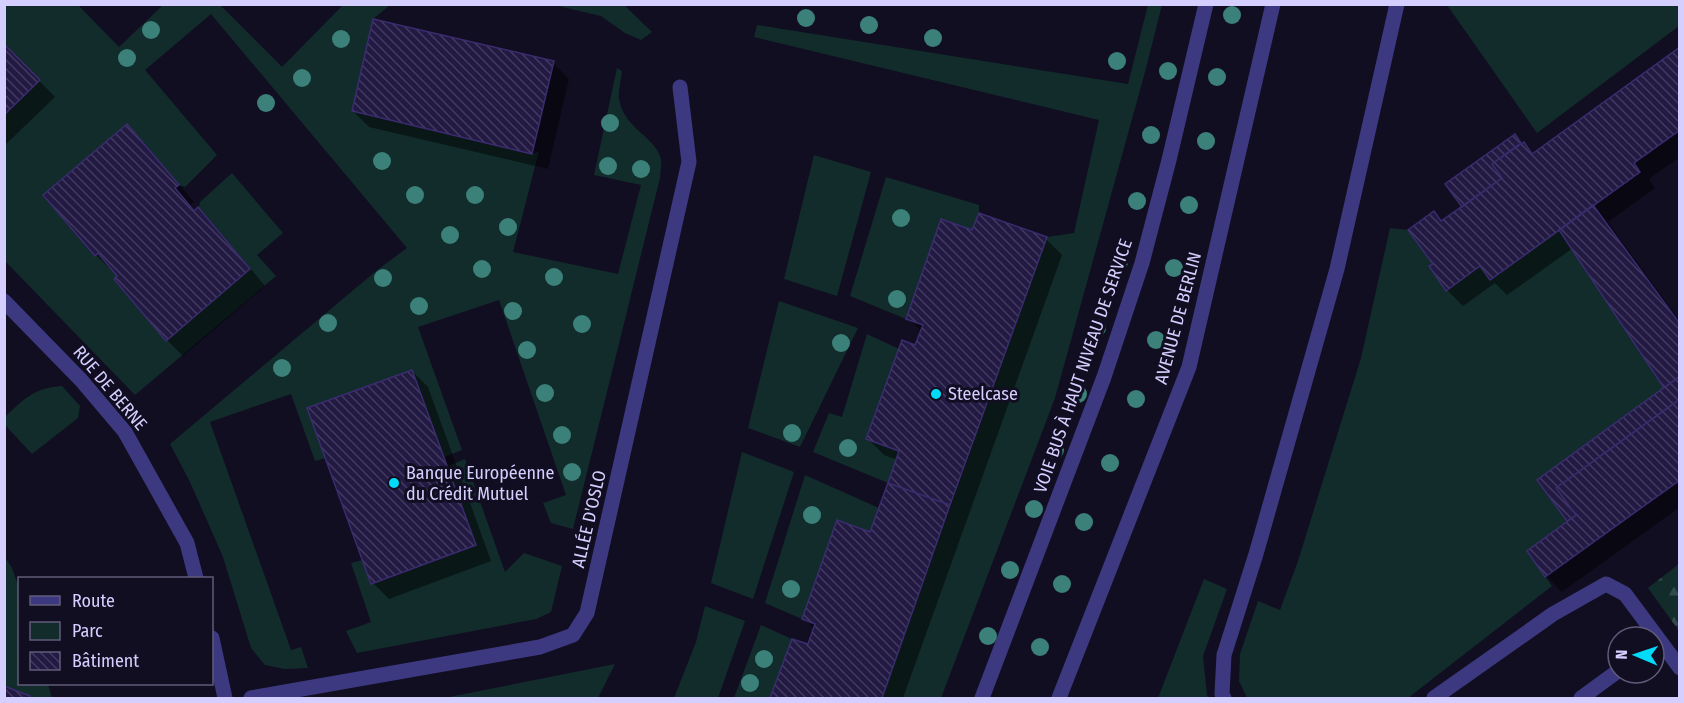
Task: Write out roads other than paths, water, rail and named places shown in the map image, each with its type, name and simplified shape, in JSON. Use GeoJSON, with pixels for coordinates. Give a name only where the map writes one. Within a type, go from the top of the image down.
{"type":"FeatureCollection","features":[{"type":"Feature","properties":{"kind":"street","name":"VOIE BUS À HAUT NIVEAU DE SERVICE"},"geometry":{"type":"LineString","coordinates":[[982,699],[1104,378],[1143,263],[1170,160],[1206,4]]}},
{"type":"Feature","properties":{"kind":"street","name":"AVENUE DE BERLIN"},"geometry":{"type":"LineString","coordinates":[[1059,699],[1189,367],[1273,4]]}},
{"type":"Feature","properties":{"kind":"street"},"geometry":{"type":"LineString","coordinates":[[1224,699],[1222,694],[1224,655],[1256,554],[1337,269],[1397,4]]}},
{"type":"Feature","properties":{"kind":"street","name":"ALLÉE D'OSLO"},"geometry":{"type":"LineString","coordinates":[[251,699],[540,647],[573,634],[587,613],[688,162],[680,87]]}},
{"type":"Feature","properties":{"kind":"street","name":"RUE DE BERNE"},"geometry":{"type":"LineString","coordinates":[[4,301],[81,380],[126,432],[187,543],[196,577]]}},
{"type":"Feature","properties":{"kind":"street"},"geometry":{"type":"LineString","coordinates":[[1434,699],[1553,614],[1606,585],[1625,594],[1645,625]]}},
{"type":"Feature","properties":{"kind":"street"},"geometry":{"type":"LineString","coordinates":[[213,643],[225,699]]}},
{"type":"Feature","properties":{"kind":"street"},"geometry":{"type":"LineString","coordinates":[[1666,653],[1680,668]]}},
{"type":"Feature","properties":{"kind":"street"},"geometry":{"type":"LineString","coordinates":[[1581,699],[1606,680]]}},
{"type":"Feature","properties":{"kind":"place","name":"Steelcase"},"geometry":{"type":"Point","coordinates":[936,394]}},
{"type":"Feature","properties":{"kind":"place","name":"Banque Européenne du Crédit Mutuel"},"geometry":{"type":"Point","coordinates":[394,483]}}]}
